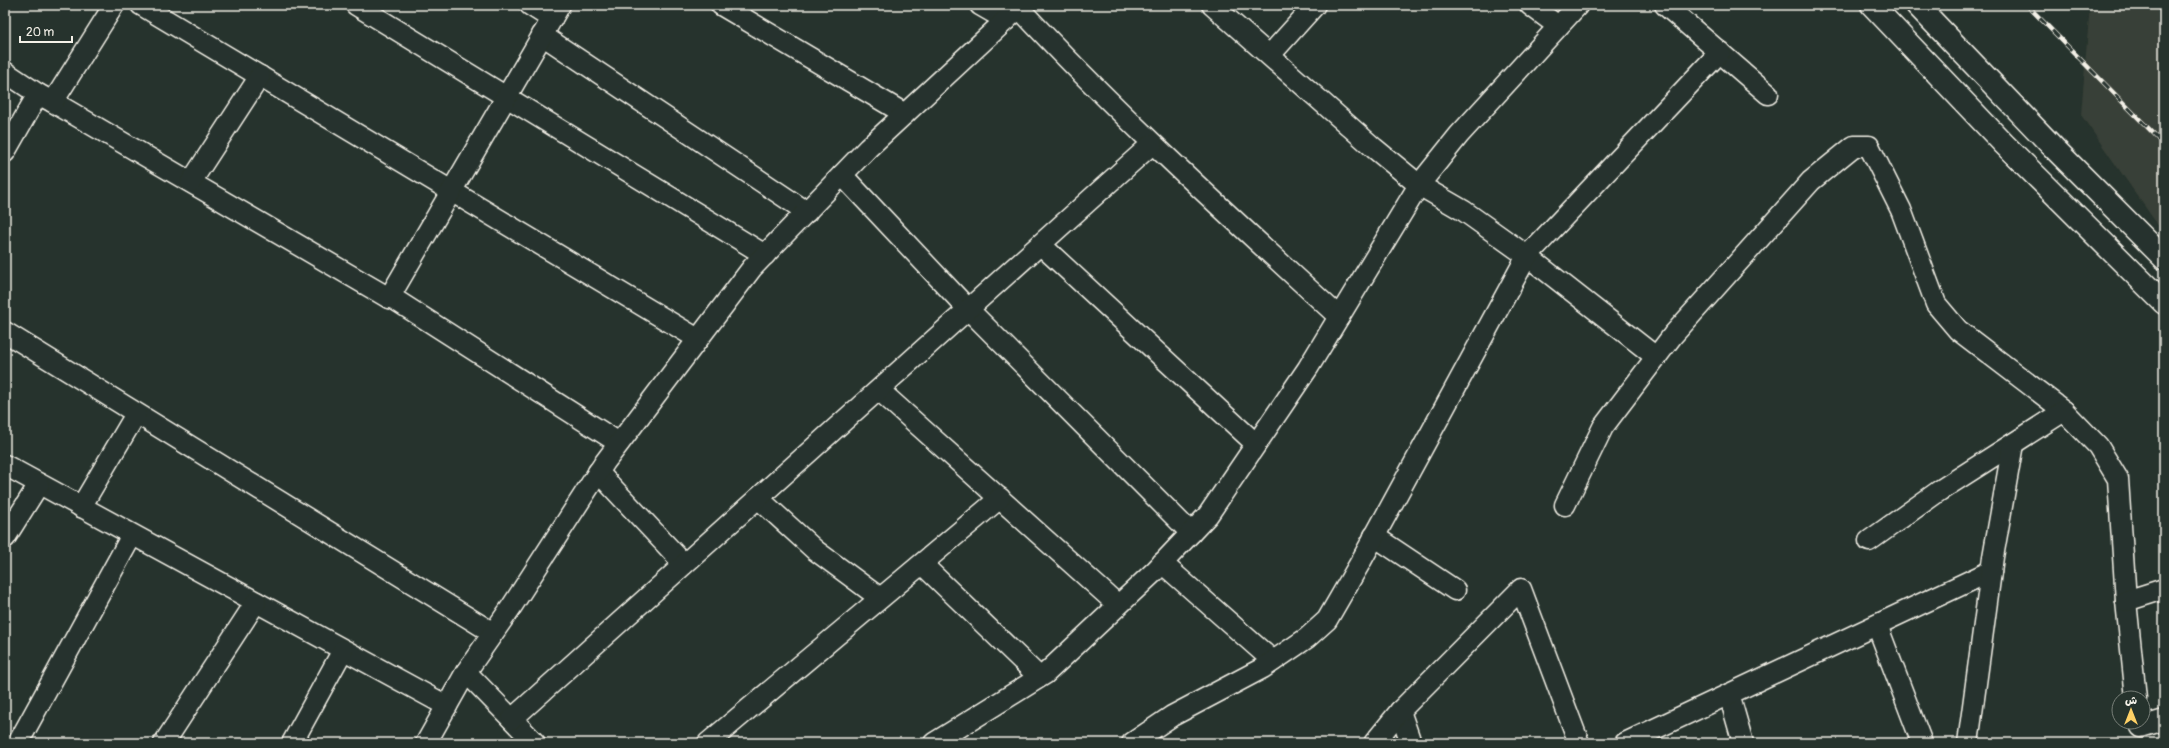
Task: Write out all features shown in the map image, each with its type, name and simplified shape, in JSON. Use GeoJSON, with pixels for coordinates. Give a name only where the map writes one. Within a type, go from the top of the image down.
{"type":"FeatureCollection","features":[{"type":"Feature","properties":{"kind":"main road"},"geometry":{"type":"LineString","coordinates":[[1872,5],[2004,144],[2164,303]]}},
{"type":"Feature","properties":{"kind":"main road"},"geometry":{"type":"LineString","coordinates":[[1916,5],[2055,149],[2164,258]]}},
{"type":"Feature","properties":{"kind":"street"},"geometry":{"type":"LineString","coordinates":[[5,152],[114,5]]}},
{"type":"Feature","properties":{"kind":"street"},"geometry":{"type":"LineString","coordinates":[[141,5],[698,339]]}},
{"type":"Feature","properties":{"kind":"street"},"geometry":{"type":"LineString","coordinates":[[356,5],[764,255]]}},
{"type":"Feature","properties":{"kind":"street"},"geometry":{"type":"LineString","coordinates":[[530,5],[807,212]]}},
{"type":"Feature","properties":{"kind":"street"},"geometry":{"type":"LineString","coordinates":[[721,5],[905,114]]}},
{"type":"Feature","properties":{"kind":"street"},"geometry":{"type":"LineString","coordinates":[[980,5],[1016,11],[1062,54],[1152,144],[1339,317]]}},
{"type":"Feature","properties":{"kind":"street"},"geometry":{"type":"LineString","coordinates":[[1212,5],[1374,148],[1419,185],[1464,211],[1527,256],[1656,357]]}},
{"type":"Feature","properties":{"kind":"street"},"geometry":{"type":"LineString","coordinates":[[1270,55],[1315,5]]}},
{"type":"Feature","properties":{"kind":"street"},"geometry":{"type":"LineString","coordinates":[[1530,5],[1558,26]]}},
{"type":"Feature","properties":{"kind":"street"},"geometry":{"type":"LineString","coordinates":[[934,743],[1039,677],[1162,563],[1208,515],[1308,368],[1419,185],[1459,135],[1578,5]]}},
{"type":"Feature","properties":{"kind":"street"},"geometry":{"type":"LineString","coordinates":[[1665,5],[1768,94]]}},
{"type":"Feature","properties":{"kind":"street"},"geometry":{"type":"LineString","coordinates":[[426,743],[466,672],[493,634],[598,472],[698,339],[764,255],[842,175],[905,114],[1016,11]]}},
{"type":"Feature","properties":{"kind":"street"},"geometry":{"type":"LineString","coordinates":[[389,298],[551,20]]}},
{"type":"Feature","properties":{"kind":"street"},"geometry":{"type":"LineString","coordinates":[[1132,743],[1172,716],[1273,661],[1307,638],[1327,620],[1527,256],[1720,52]]}},
{"type":"Feature","properties":{"kind":"street"},"geometry":{"type":"LineString","coordinates":[[5,72],[46,98],[389,298],[394,299],[619,443]]}},
{"type":"Feature","properties":{"kind":"street"},"geometry":{"type":"LineString","coordinates":[[191,182],[260,76]]}},
{"type":"Feature","properties":{"kind":"street"},"geometry":{"type":"LineString","coordinates":[[512,719],[1152,144]]}},
{"type":"Feature","properties":{"kind":"street"},"geometry":{"type":"LineString","coordinates":[[1565,505],[1603,427],[1673,335],[1811,181],[1854,146],[1869,146],[1901,210],[1936,304],[1958,330],[2064,411],[2098,446],[2118,479],[2126,601],[2135,690]]}},
{"type":"Feature","properties":{"kind":"street"},"geometry":{"type":"LineString","coordinates":[[842,175],[968,309],[1190,533]]}},
{"type":"Feature","properties":{"kind":"street"},"geometry":{"type":"LineString","coordinates":[[1041,244],[1256,444]]}},
{"type":"Feature","properties":{"kind":"street"},"geometry":{"type":"LineString","coordinates":[[5,332],[493,634]]}},
{"type":"Feature","properties":{"kind":"street"},"geometry":{"type":"LineString","coordinates":[[879,390],[1118,604]]}},
{"type":"Feature","properties":{"kind":"street"},"geometry":{"type":"LineString","coordinates":[[1869,542],[1939,491],[2064,411]]}},
{"type":"Feature","properties":{"kind":"street"},"geometry":{"type":"LineString","coordinates":[[81,507],[136,414]]}},
{"type":"Feature","properties":{"kind":"street"},"geometry":{"type":"LineString","coordinates":[[1968,743],[1991,571],[2013,444]]}},
{"type":"Feature","properties":{"kind":"street"},"geometry":{"type":"LineString","coordinates":[[5,465],[447,706]]}},
{"type":"Feature","properties":{"kind":"street"},"geometry":{"type":"LineString","coordinates":[[598,472],[684,564]]}},
{"type":"Feature","properties":{"kind":"street"},"geometry":{"type":"LineString","coordinates":[[5,538],[39,484]]}},
{"type":"Feature","properties":{"kind":"street"},"geometry":{"type":"LineString","coordinates":[[758,498],[815,550],[880,598]]}},
{"type":"Feature","properties":{"kind":"street"},"geometry":{"type":"LineString","coordinates":[[708,743],[1000,498]]}},
{"type":"Feature","properties":{"kind":"street"},"geometry":{"type":"LineString","coordinates":[[18,743],[132,535]]}},
{"type":"Feature","properties":{"kind":"street"},"geometry":{"type":"LineString","coordinates":[[1374,536],[1455,590]]}},
{"type":"Feature","properties":{"kind":"street"},"geometry":{"type":"LineString","coordinates":[[1162,563],[1273,661]]}},
{"type":"Feature","properties":{"kind":"street"},"geometry":{"type":"LineString","coordinates":[[922,564],[1039,677]]}},
{"type":"Feature","properties":{"kind":"street"},"geometry":{"type":"LineString","coordinates":[[1625,743],[1991,571]]}},
{"type":"Feature","properties":{"kind":"street"},"geometry":{"type":"LineString","coordinates":[[1374,743],[1400,711],[1521,589],[1579,743]]}},
{"type":"Feature","properties":{"kind":"street"},"geometry":{"type":"LineString","coordinates":[[2126,601],[2164,589]]}},
{"type":"Feature","properties":{"kind":"street"},"geometry":{"type":"LineString","coordinates":[[164,743],[256,602]]}},
{"type":"Feature","properties":{"kind":"street"},"geometry":{"type":"LineString","coordinates":[[1877,625],[1922,743]]}},
{"type":"Feature","properties":{"kind":"street"},"geometry":{"type":"LineString","coordinates":[[292,743],[343,650]]}},
{"type":"Feature","properties":{"kind":"street"},"geometry":{"type":"LineString","coordinates":[[466,672],[535,743]]}},
{"type":"Feature","properties":{"kind":"street"},"geometry":{"type":"LineString","coordinates":[[1728,694],[1743,743]]}},
{"type":"Feature","properties":{"kind":"street"},"geometry":{"type":"LineString","coordinates":[[1400,711],[1411,743]]}},
{"type":"Feature","properties":{"kind":"street"},"geometry":{"type":"LineString","coordinates":[[2141,731],[2164,720]]}},
{"type":"Feature","properties":{"kind":"shaded area"},"geometry":{"type":"Polygon","coordinates":[[[2090,5],[2164,5],[2164,234],[2081,115],[2090,5]]]}},
{"type":"Feature","properties":{"kind":"railway"},"geometry":{"type":"LineString","coordinates":[[2027,5],[2164,144]]}}]}
